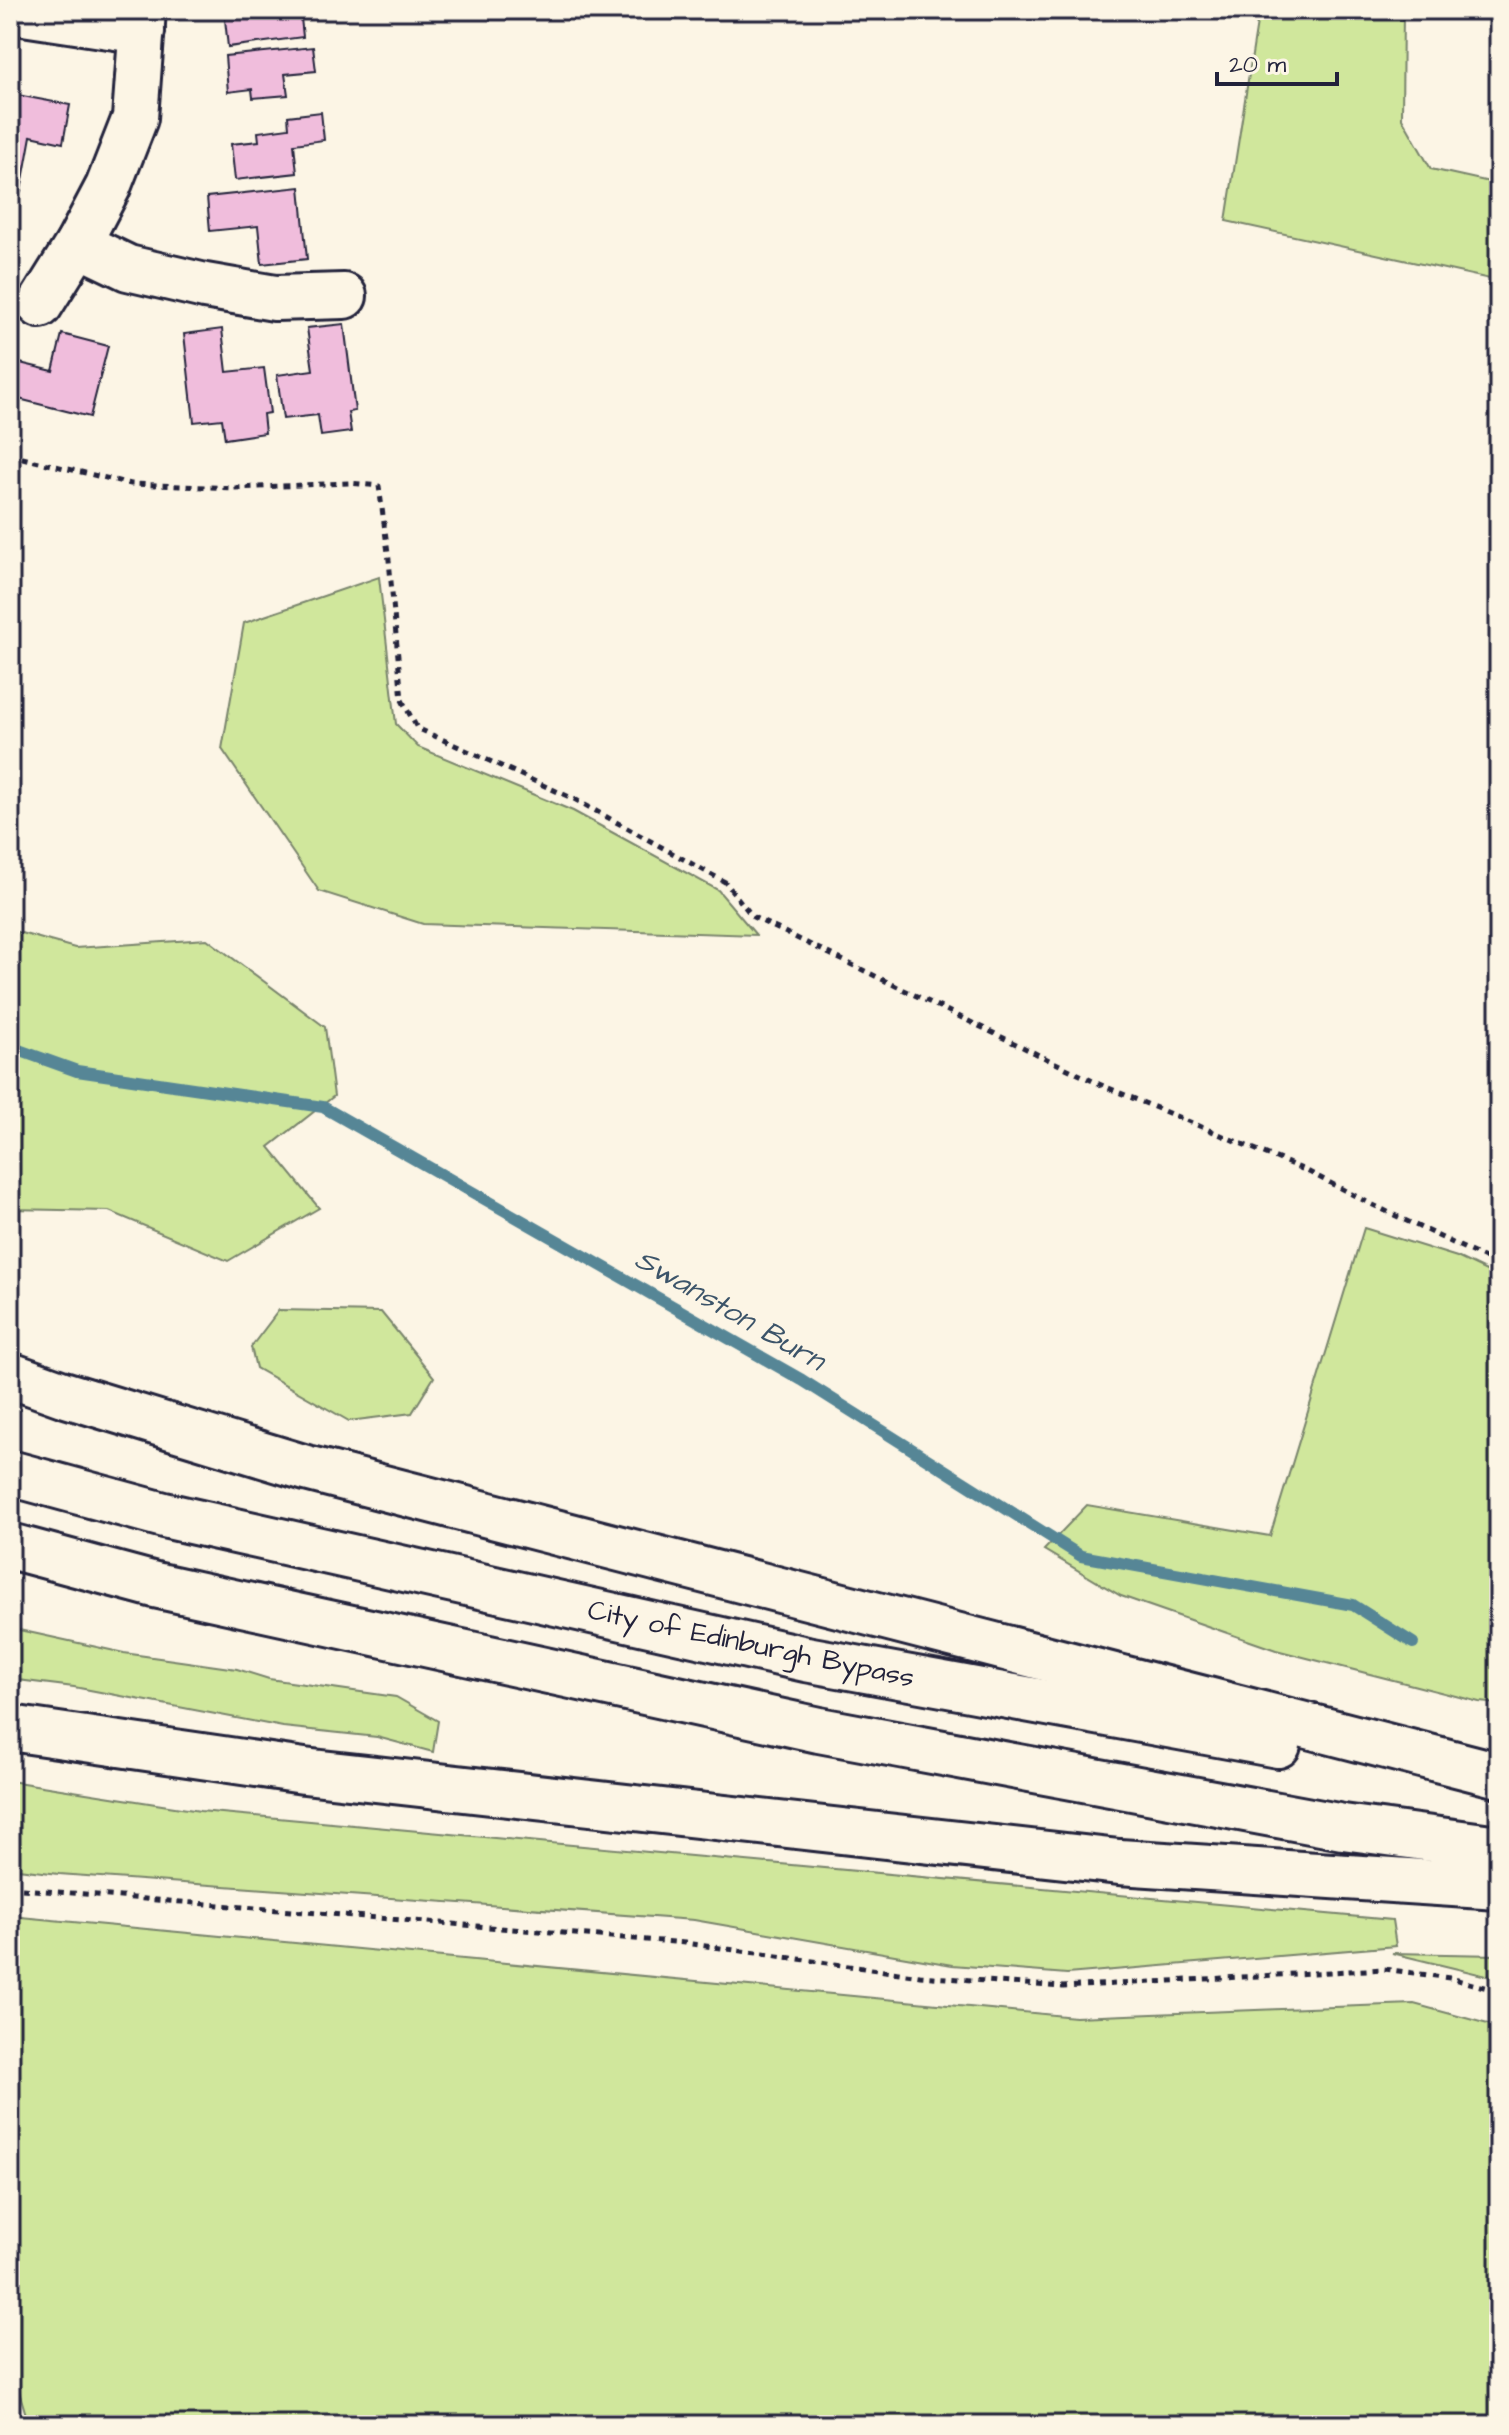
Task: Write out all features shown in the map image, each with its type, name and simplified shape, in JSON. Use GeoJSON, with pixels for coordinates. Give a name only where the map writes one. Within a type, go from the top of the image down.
{"type":"FeatureCollection","features":[{"type":"Feature","properties":{"kind":"main road"},"geometry":{"type":"LineString","coordinates":[[10,11],[142,21],[135,118],[108,187],[78,244],[40,305]]}},
{"type":"Feature","properties":{"kind":"main road"},"geometry":{"type":"LineString","coordinates":[[78,244],[128,268],[205,286],[275,298],[344,296]]}},
{"type":"Feature","properties":{"kind":"main road"},"geometry":{"type":"LineString","coordinates":[[10,1375],[306,1468],[1499,1775]]}},
{"type":"Feature","properties":{"kind":"main road","name":"City of Edinburgh Bypass"},"geometry":{"type":"LineString","coordinates":[[10,1473],[164,1515],[806,1659],[1499,1784]]}},
{"type":"Feature","properties":{"kind":"main road"},"geometry":{"type":"LineString","coordinates":[[10,1546],[155,1585],[819,1730],[1343,1827],[1499,1848]]}},
{"type":"Feature","properties":{"kind":"main road"},"geometry":{"type":"LineString","coordinates":[[10,1728],[304,1771],[1103,1861],[1499,1887]]}},
{"type":"Feature","properties":{"kind":"path"},"geometry":{"type":"LineString","coordinates":[[10,455],[131,484],[233,488],[350,483],[379,486],[402,700],[417,728],[576,800],[725,882],[753,917],[1099,1084],[1307,1171],[1499,1265]]}},
{"type":"Feature","properties":{"kind":"path"},"geometry":{"type":"LineString","coordinates":[[10,1888],[685,1943],[920,1976],[1047,1986],[1384,1969],[1450,1978],[1499,1991]]}},
{"type":"Feature","properties":{"kind":"green space"},"geometry":{"type":"Polygon","coordinates":[[[1259,10],[1403,10],[1402,118],[1431,169],[1499,184],[1499,281],[1226,221],[1259,10]]]}},
{"type":"Feature","properties":{"kind":"green space"},"geometry":{"type":"Polygon","coordinates":[[[379,577],[396,724],[418,747],[573,811],[718,890],[756,935],[423,924],[319,891],[222,749],[244,623],[379,577]]]}},
{"type":"Feature","properties":{"kind":"green space"},"geometry":{"type":"Polygon","coordinates":[[[10,930],[75,948],[207,939],[325,1027],[334,1096],[269,1147],[319,1208],[228,1261],[109,1211],[10,1209],[10,930]]]}},
{"type":"Feature","properties":{"kind":"green space"},"geometry":{"type":"Polygon","coordinates":[[[1364,1228],[1457,1257],[1499,1277],[1499,1704],[1479,1702],[1276,1650],[1121,1596],[1044,1550],[1087,1505],[1270,1536],[1364,1228]]]}},
{"type":"Feature","properties":{"kind":"green space"},"geometry":{"type":"Polygon","coordinates":[[[279,1310],[381,1312],[434,1377],[412,1413],[349,1421],[256,1368],[251,1347],[279,1310]]]}},
{"type":"Feature","properties":{"kind":"green space"},"geometry":{"type":"Polygon","coordinates":[[[10,1628],[124,1653],[237,1669],[269,1679],[396,1697],[438,1721],[433,1752],[377,1737],[283,1727],[74,1687],[10,1679],[10,1628]]]}},
{"type":"Feature","properties":{"kind":"green space"},"geometry":{"type":"Polygon","coordinates":[[[10,1781],[200,1811],[1392,1920],[1396,1946],[1067,1974],[952,1965],[694,1920],[59,1874],[10,1868],[10,1781]]]}},
{"type":"Feature","properties":{"kind":"green space"},"geometry":{"type":"Polygon","coordinates":[[[10,1916],[1075,2017],[1414,2004],[1499,2027],[1499,2425],[29,2425],[10,2361],[10,1916]]]}},
{"type":"Feature","properties":{"kind":"green space"},"geometry":{"type":"Polygon","coordinates":[[[1392,1953],[1499,1955],[1499,1979],[1392,1953]]]}},
{"type":"Feature","properties":{"kind":"building"},"geometry":{"type":"Polygon","coordinates":[[[224,10],[284,10],[285,20],[301,18],[303,37],[228,47],[224,10]]]}},
{"type":"Feature","properties":{"kind":"building"},"geometry":{"type":"Polygon","coordinates":[[[313,47],[316,71],[285,74],[288,95],[253,98],[252,89],[228,92],[225,56],[313,47]]]}},
{"type":"Feature","properties":{"kind":"building"},"geometry":{"type":"Polygon","coordinates":[[[12,94],[70,105],[63,143],[31,136],[21,191],[10,189],[12,94]]]}},
{"type":"Feature","properties":{"kind":"building"},"geometry":{"type":"Polygon","coordinates":[[[321,112],[324,140],[294,144],[297,173],[235,180],[231,144],[259,141],[258,132],[289,128],[288,116],[321,112]]]}},
{"type":"Feature","properties":{"kind":"building"},"geometry":{"type":"Polygon","coordinates":[[[300,187],[307,259],[262,264],[258,226],[210,231],[207,197],[300,187]]]}},
{"type":"Feature","properties":{"kind":"building"},"geometry":{"type":"Polygon","coordinates":[[[344,324],[355,411],[348,412],[351,432],[321,436],[318,415],[283,419],[277,375],[313,370],[307,328],[344,324]]]}},
{"type":"Feature","properties":{"kind":"building"},"geometry":{"type":"Polygon","coordinates":[[[222,329],[227,372],[264,368],[270,413],[263,414],[265,433],[225,439],[222,419],[194,422],[184,334],[222,329]]]}},
{"type":"Feature","properties":{"kind":"building"},"geometry":{"type":"Polygon","coordinates":[[[62,334],[108,346],[90,417],[11,397],[20,363],[53,371],[62,334]]]}},
{"type":"Feature","properties":{"kind":"waterway","name":"Swanston Burn"},"geometry":{"type":"LineString","coordinates":[[10,1047],[77,1071],[323,1107],[802,1380],[1081,1556],[1353,1605],[1413,1643]]}}]}
